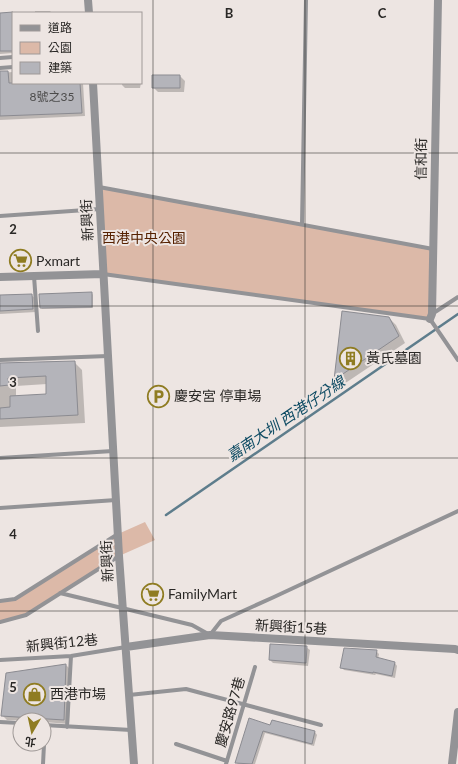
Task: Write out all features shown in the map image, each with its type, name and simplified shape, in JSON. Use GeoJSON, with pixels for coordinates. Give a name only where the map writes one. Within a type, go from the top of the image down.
{"type":"FeatureCollection","features":[{"type":"Feature","properties":{"kind":"street"},"geometry":{"type":"LineString","coordinates":[[88,0],[89,12]]}},
{"type":"Feature","properties":{"kind":"street","name":"信和街"},"geometry":{"type":"LineString","coordinates":[[431,316],[438,0]]}},
{"type":"Feature","properties":{"kind":"street","name":"新興街"},"geometry":{"type":"LineString","coordinates":[[93,84],[119,556],[134,764]]}},
{"type":"Feature","properties":{"kind":"street"},"geometry":{"type":"LineString","coordinates":[[0,277],[103,274]]}},
{"type":"Feature","properties":{"kind":"street","name":"新興街15巷"},"geometry":{"type":"LineString","coordinates":[[126,647],[210,635],[457,649]]}},
{"type":"Feature","properties":{"kind":"street"},"geometry":{"type":"LineString","coordinates":[[452,764],[458,712]]}},
{"type":"Feature","properties":{"kind":"lane"},"geometry":{"type":"LineString","coordinates":[[302,224],[306,0]]}},
{"type":"Feature","properties":{"kind":"lane"},"geometry":{"type":"LineString","coordinates":[[0,58],[12,57]]}},
{"type":"Feature","properties":{"kind":"lane"},"geometry":{"type":"LineString","coordinates":[[0,68],[12,67]]}},
{"type":"Feature","properties":{"kind":"lane"},"geometry":{"type":"LineString","coordinates":[[99,186],[433,250]]}},
{"type":"Feature","properties":{"kind":"lane"},"geometry":{"type":"LineString","coordinates":[[0,216],[100,209]]}},
{"type":"Feature","properties":{"kind":"lane"},"geometry":{"type":"LineString","coordinates":[[103,274],[431,316],[458,297]]}},
{"type":"Feature","properties":{"kind":"lane"},"geometry":{"type":"LineString","coordinates":[[34,276],[38,331]]}},
{"type":"Feature","properties":{"kind":"lane"},"geometry":{"type":"LineString","coordinates":[[431,316],[442,337],[458,360]]}},
{"type":"Feature","properties":{"kind":"lane"},"geometry":{"type":"LineString","coordinates":[[0,360],[108,356]]}},
{"type":"Feature","properties":{"kind":"lane"},"geometry":{"type":"LineString","coordinates":[[0,458],[114,451]]}},
{"type":"Feature","properties":{"kind":"lane"},"geometry":{"type":"LineString","coordinates":[[0,508],[116,500]]}},
{"type":"Feature","properties":{"kind":"lane"},"geometry":{"type":"LineString","coordinates":[[60,593],[192,625],[210,635],[221,621],[274,598],[458,511]]}},
{"type":"Feature","properties":{"kind":"lane"},"geometry":{"type":"LineString","coordinates":[[0,601],[15,598],[118,534]]}},
{"type":"Feature","properties":{"kind":"lane"},"geometry":{"type":"LineString","coordinates":[[0,622],[26,615],[119,556]]}},
{"type":"Feature","properties":{"kind":"lane","name":"新興街12巷"},"geometry":{"type":"LineString","coordinates":[[0,660],[71,656],[126,647]]}},
{"type":"Feature","properties":{"kind":"lane"},"geometry":{"type":"LineString","coordinates":[[67,726],[71,656]]}},
{"type":"Feature","properties":{"kind":"lane","name":"慶安路97巷"},"geometry":{"type":"LineString","coordinates":[[227,763],[255,667]]}},
{"type":"Feature","properties":{"kind":"lane"},"geometry":{"type":"LineString","coordinates":[[129,695],[186,689],[321,725]]}},
{"type":"Feature","properties":{"kind":"lane"},"geometry":{"type":"LineString","coordinates":[[0,722],[12,723]]}},
{"type":"Feature","properties":{"kind":"lane"},"geometry":{"type":"LineString","coordinates":[[52,725],[131,730]]}},
{"type":"Feature","properties":{"kind":"lane"},"geometry":{"type":"LineString","coordinates":[[176,744],[227,763]]}},
{"type":"Feature","properties":{"kind":"lane"},"geometry":{"type":"LineString","coordinates":[[43,764],[44,752]]}},
{"type":"Feature","properties":{"kind":"green space","name":"西港中央公園"},"geometry":{"type":"Polygon","coordinates":[[[99,186],[433,249],[430,319],[103,274],[99,186]]]}},
{"type":"Feature","properties":{"kind":"green space"},"geometry":{"type":"Polygon","coordinates":[[[145,522],[155,540],[119,556],[26,615],[0,622],[0,601],[15,598],[118,534],[145,522]]]}},
{"type":"Feature","properties":{"kind":"building"},"geometry":{"type":"Polygon","coordinates":[[[12,12],[12,51],[0,51],[0,13],[12,12]]]}},
{"type":"Feature","properties":{"kind":"building"},"geometry":{"type":"Polygon","coordinates":[[[0,71],[8,71],[9,83],[12,84],[80,84],[82,113],[0,116],[0,71]]]}},
{"type":"Feature","properties":{"kind":"building"},"geometry":{"type":"Polygon","coordinates":[[[152,75],[180,75],[180,88],[152,88],[152,75]]]}},
{"type":"Feature","properties":{"kind":"building"},"geometry":{"type":"Polygon","coordinates":[[[92,292],[92,307],[40,308],[39,294],[92,292]]]}},
{"type":"Feature","properties":{"kind":"building"},"geometry":{"type":"Polygon","coordinates":[[[32,294],[33,309],[0,311],[0,295],[32,294]]]}},
{"type":"Feature","properties":{"kind":"building","name":"黃氏墓園"},"geometry":{"type":"Polygon","coordinates":[[[342,311],[389,317],[399,336],[334,380],[342,311]]]}},
{"type":"Feature","properties":{"kind":"building"},"geometry":{"type":"Polygon","coordinates":[[[75,361],[78,415],[0,419],[0,408],[10,407],[10,396],[46,394],[46,376],[8,378],[9,385],[0,386],[0,363],[75,361]]]}},
{"type":"Feature","properties":{"kind":"building"},"geometry":{"type":"Polygon","coordinates":[[[270,644],[307,646],[306,663],[269,660],[270,644]]]}},
{"type":"Feature","properties":{"kind":"building"},"geometry":{"type":"Polygon","coordinates":[[[344,648],[377,650],[376,657],[395,662],[392,676],[340,668],[344,648]]]}},
{"type":"Feature","properties":{"kind":"building","name":"西港市場"},"geometry":{"type":"Polygon","coordinates":[[[66,664],[64,720],[52,719],[52,712],[12,712],[12,717],[1,716],[6,673],[66,664]]]}},
{"type":"Feature","properties":{"kind":"building"},"geometry":{"type":"Polygon","coordinates":[[[249,718],[270,725],[272,720],[315,731],[312,744],[263,731],[252,764],[235,763],[249,718]]]}},
{"type":"Feature","properties":{"kind":"waterway","name":"嘉南大圳 西港仔分線"},"geometry":{"type":"LineString","coordinates":[[166,515],[458,314]]}},
{"type":"Feature","properties":{"kind":"place","name":"Pxmart"},"geometry":{"type":"Point","coordinates":[20,261]}},
{"type":"Feature","properties":{"kind":"place","name":"黃氏墓園"},"geometry":{"type":"Point","coordinates":[351,358]}},
{"type":"Feature","properties":{"kind":"place","name":"慶安宮 停車場"},"geometry":{"type":"Point","coordinates":[159,396]}},
{"type":"Feature","properties":{"kind":"place","name":"FamilyMart"},"geometry":{"type":"Point","coordinates":[153,594]}},
{"type":"Feature","properties":{"kind":"place","name":"西港市場"},"geometry":{"type":"Point","coordinates":[34,694]}}]}
